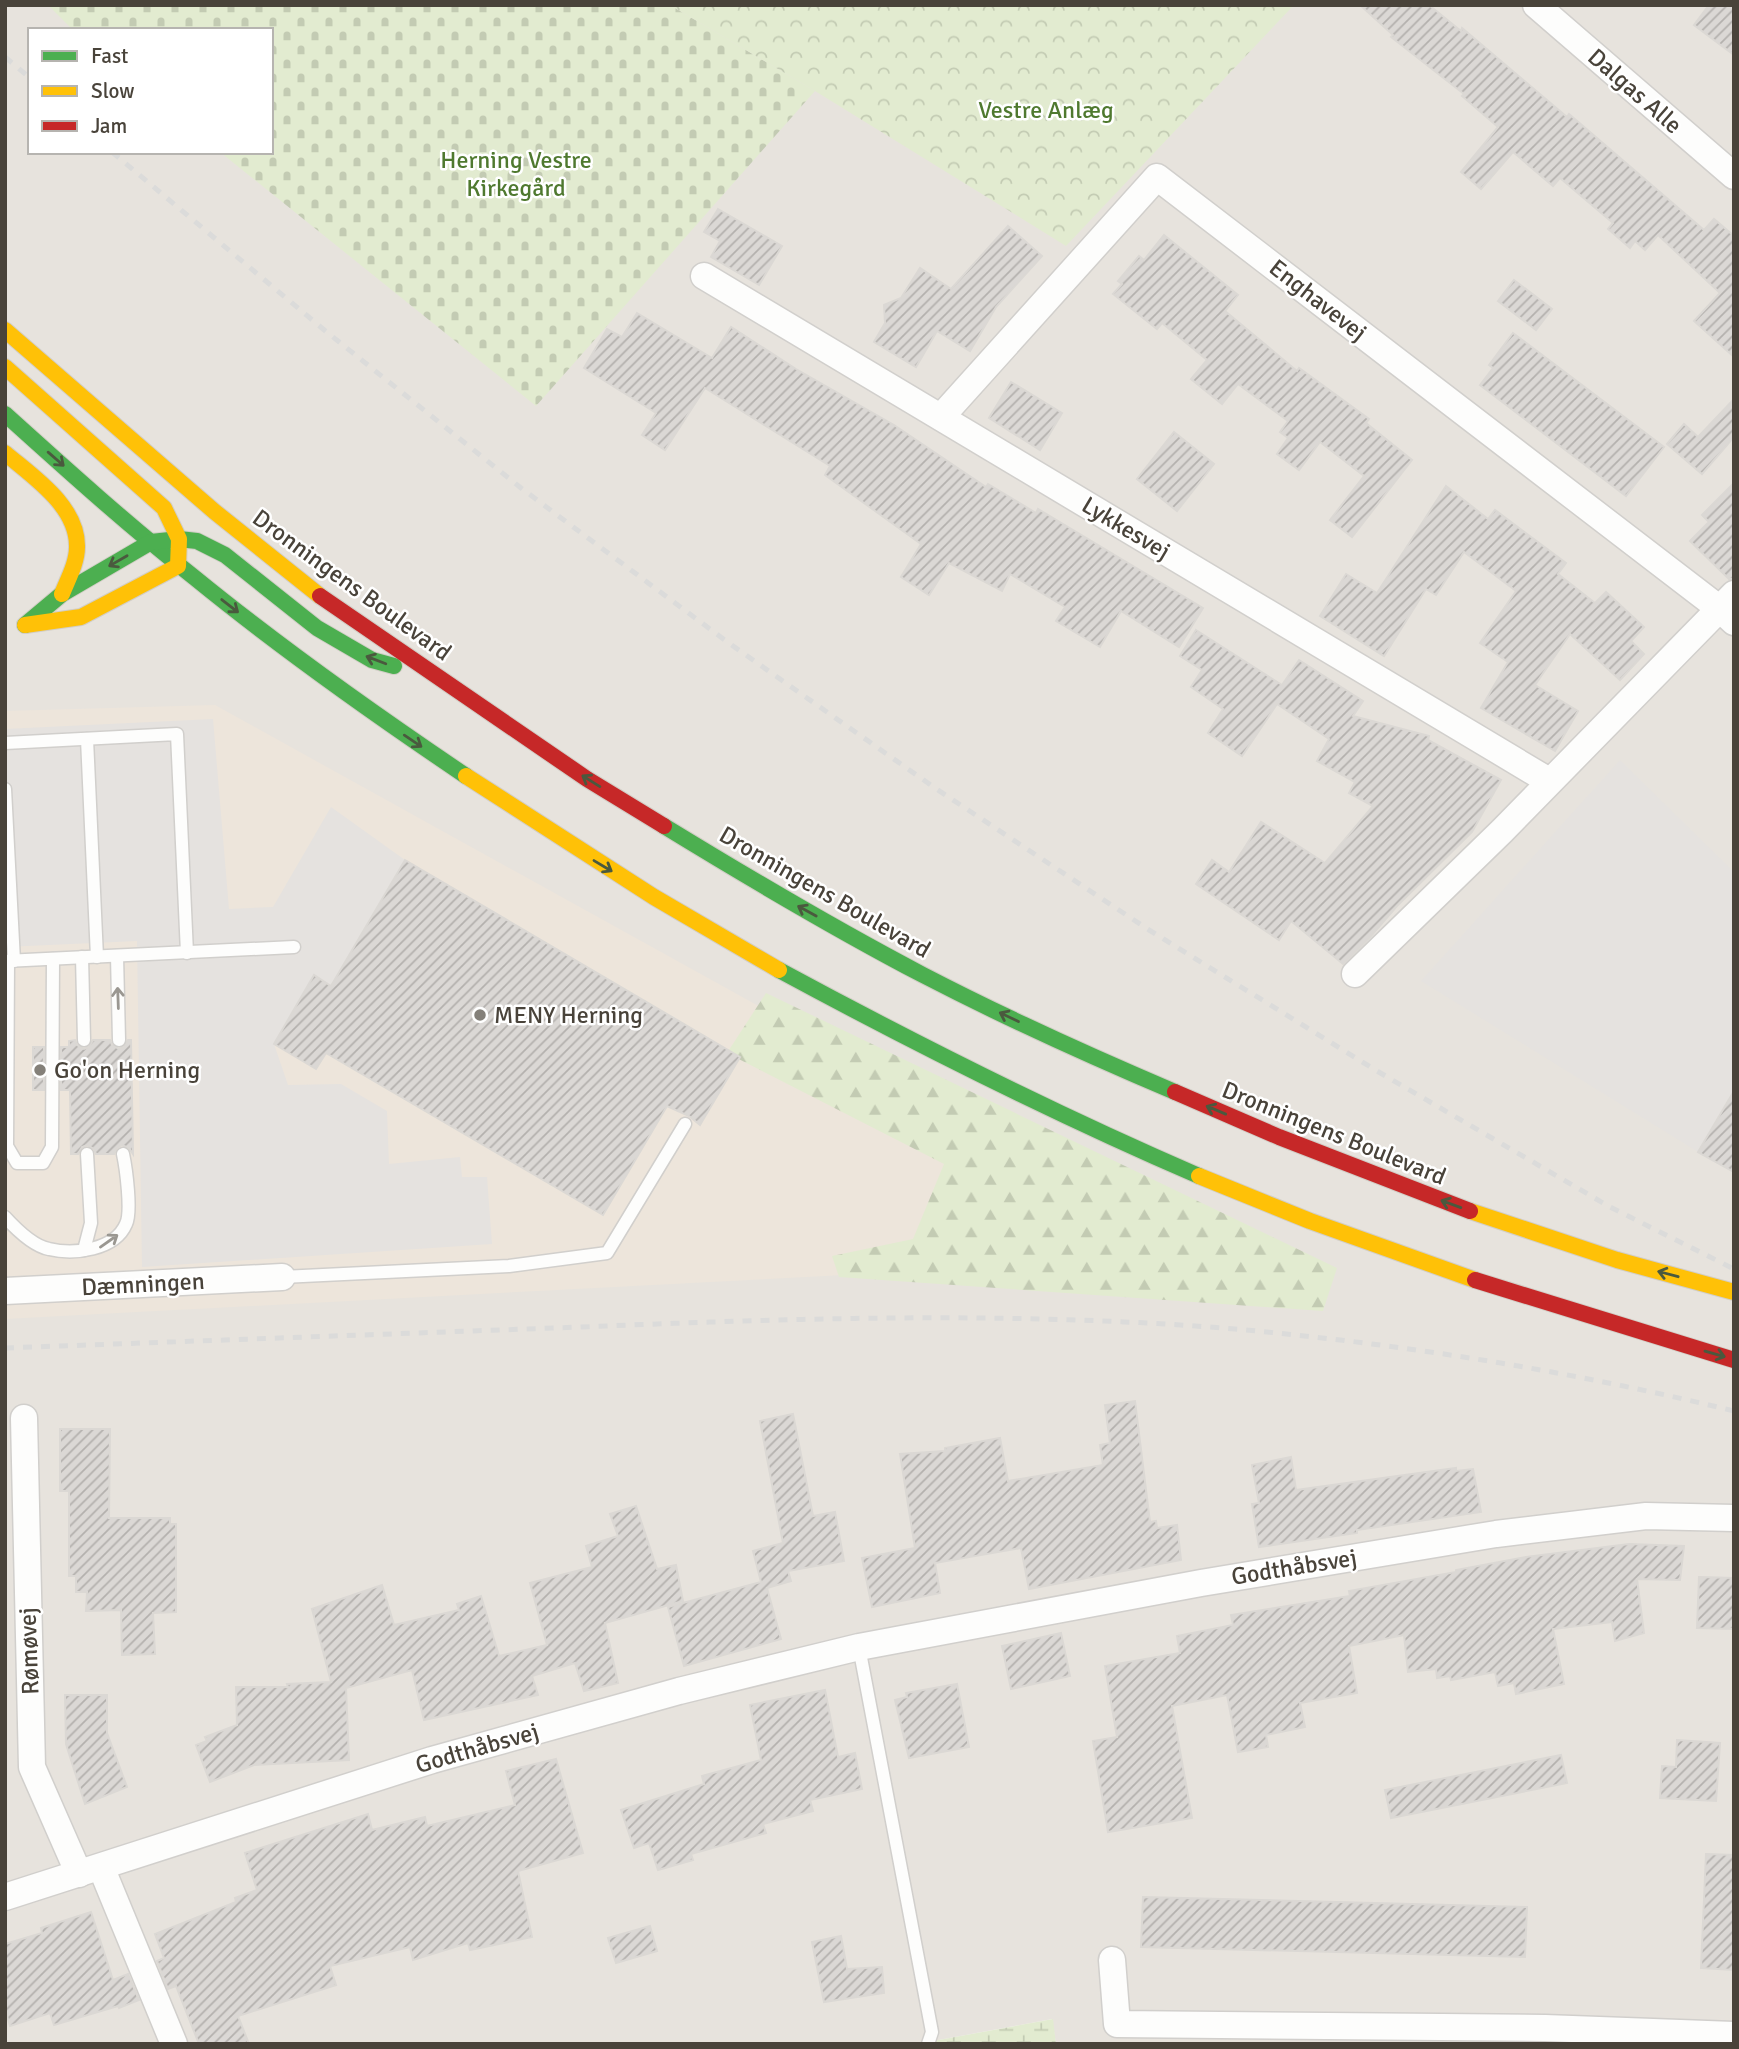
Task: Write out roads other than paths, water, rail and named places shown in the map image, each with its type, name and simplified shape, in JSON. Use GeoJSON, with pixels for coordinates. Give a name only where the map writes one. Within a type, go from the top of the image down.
{"type":"FeatureCollection","features":[{"type":"Feature","properties":{"kind":"main road","name":"Dronningens Boulevard"},"geometry":{"type":"LineString","coordinates":[[5,330],[215,512],[316,593],[587,779],[774,892],[923,975],[1086,1054],[1279,1137],[1447,1203],[1617,1260],[1734,1292]]}},
{"type":"Feature","properties":{"kind":"main road"},"geometry":{"type":"LineString","coordinates":[[5,367],[164,508],[179,539],[178,566]]}},
{"type":"Feature","properties":{"kind":"main road"},"geometry":{"type":"LineString","coordinates":[[5,414],[178,566],[405,737],[555,836],[741,950],[894,1032],[1057,1113],[1252,1198],[1423,1262],[1602,1322],[1734,1360]]}},
{"type":"Feature","properties":{"kind":"main road"},"geometry":{"type":"LineString","coordinates":[[5,453],[58,502],[73,524],[77,542],[74,565],[62,594]]}},
{"type":"Feature","properties":{"kind":"main road"},"geometry":{"type":"LineString","coordinates":[[15,628],[62,594],[151,542],[179,539],[197,541],[225,555],[317,628],[372,660],[441,680]]}},
{"type":"Feature","properties":{"kind":"main road"},"geometry":{"type":"LineString","coordinates":[[15,628],[81,617],[178,566]]}},
{"type":"Feature","properties":{"kind":"street","name":"Dalgas Alle"},"geometry":{"type":"LineString","coordinates":[[1536,5],[1734,176]]}},
{"type":"Feature","properties":{"kind":"street","name":"Enghavevej"},"geometry":{"type":"LineString","coordinates":[[941,417],[1157,177],[1729,608]]}},
{"type":"Feature","properties":{"kind":"street","name":"Lykkesvej"},"geometry":{"type":"LineString","coordinates":[[704,276],[1549,781]]}},
{"type":"Feature","properties":{"kind":"street"},"geometry":{"type":"LineString","coordinates":[[1354,974],[1729,608]]}},
{"type":"Feature","properties":{"kind":"street","name":"Dæmningen"},"geometry":{"type":"LineString","coordinates":[[5,1291],[282,1277]]}},
{"type":"Feature","properties":{"kind":"street","name":"Rømøvej"},"geometry":{"type":"LineString","coordinates":[[24,1418],[17,1635],[32,1767],[90,1871]]}},
{"type":"Feature","properties":{"kind":"street","name":"Godthåbsvej"},"geometry":{"type":"LineString","coordinates":[[5,1897],[432,1760],[679,1690],[859,1647],[1188,1585],[1496,1534],[1646,1516],[1734,1518]]}},
{"type":"Feature","properties":{"kind":"street"},"geometry":{"type":"LineString","coordinates":[[90,1871],[174,2044]]}},
{"type":"Feature","properties":{"kind":"street"},"geometry":{"type":"LineString","coordinates":[[1112,1959],[1117,2024],[1545,2028],[1734,2035]]}},
{"type":"Feature","properties":{"kind":"lane"},"geometry":{"type":"LineString","coordinates":[[5,743],[177,734],[187,953]]}},
{"type":"Feature","properties":{"kind":"lane"},"geometry":{"type":"LineString","coordinates":[[86,739],[97,957]]}},
{"type":"Feature","properties":{"kind":"lane"},"geometry":{"type":"LineString","coordinates":[[5,789],[9,961],[7,1146],[17,1163],[43,1163],[52,1147],[53,959]]}},
{"type":"Feature","properties":{"kind":"lane"},"geometry":{"type":"LineString","coordinates":[[9,961],[294,947]]}},
{"type":"Feature","properties":{"kind":"lane"},"geometry":{"type":"LineString","coordinates":[[117,956],[120,1040]]}},
{"type":"Feature","properties":{"kind":"lane"},"geometry":{"type":"LineString","coordinates":[[82,957],[84,1040]]}},
{"type":"Feature","properties":{"kind":"lane"},"geometry":{"type":"LineString","coordinates":[[282,1277],[509,1266],[607,1253],[685,1124]]}},
{"type":"Feature","properties":{"kind":"lane"},"geometry":{"type":"LineString","coordinates":[[84,1250],[91,1223],[87,1154]]}},
{"type":"Feature","properties":{"kind":"lane"},"geometry":{"type":"LineString","coordinates":[[5,1217],[19,1231],[48,1249],[99,1248],[116,1239],[127,1223],[127,1173],[123,1154]]}},
{"type":"Feature","properties":{"kind":"lane"},"geometry":{"type":"LineString","coordinates":[[859,1647],[932,2032],[928,2044]]}},
{"type":"Feature","properties":{"kind":"railway"},"geometry":{"type":"LineString","coordinates":[[5,57],[28,76]]}},
{"type":"Feature","properties":{"kind":"railway"},"geometry":{"type":"LineString","coordinates":[[114,154],[323,329],[521,488],[726,641],[935,788],[1149,930],[1377,1071],[1610,1207],[1734,1269]]}},
{"type":"Feature","properties":{"kind":"railway"},"geometry":{"type":"LineString","coordinates":[[5,1348],[744,1321],[908,1318],[1072,1320],[1235,1329],[1423,1351],[1549,1371],[1734,1411]]}},
{"type":"Feature","properties":{"kind":"place","name":"MENY Herning"},"geometry":{"type":"Point","coordinates":[480,1015]}},
{"type":"Feature","properties":{"kind":"place","name":"Go'on Herning"},"geometry":{"type":"Point","coordinates":[40,1070]}},
{"type":"Feature","properties":{"kind":"park label","name":"Vestre Anlæg"},"geometry":{"type":"Point","coordinates":[1046,110]}},
{"type":"Feature","properties":{"kind":"park label","name":"Herning Vestre Kirkegård"},"geometry":{"type":"Point","coordinates":[516,174]}}]}
